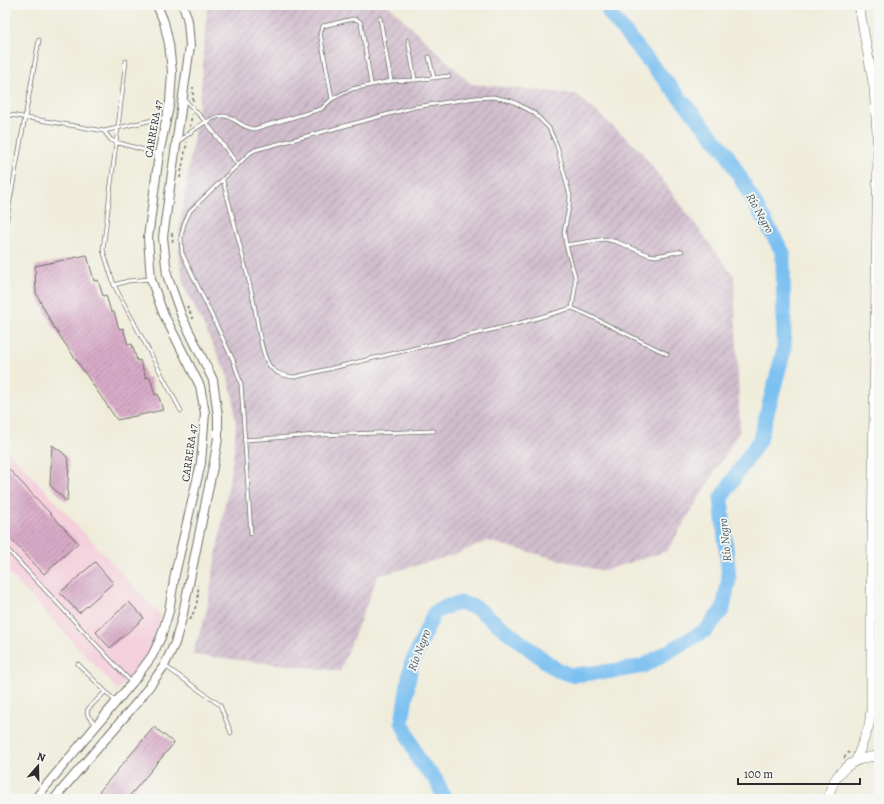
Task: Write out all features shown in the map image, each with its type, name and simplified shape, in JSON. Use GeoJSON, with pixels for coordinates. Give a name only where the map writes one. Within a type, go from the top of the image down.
{"type":"FeatureCollection","features":[{"type":"Feature","properties":{"kind":"main road"},"geometry":{"type":"LineString","coordinates":[[856,760],[869,726],[871,710],[871,592],[878,148],[874,88],[858,5]]}},
{"type":"Feature","properties":{"kind":"main road"},"geometry":{"type":"LineString","coordinates":[[828,799],[830,787],[841,771],[856,760],[868,756],[879,756]]}},
{"type":"Feature","properties":{"kind":"street","name":"CARRERA 47"},"geometry":{"type":"LineString","coordinates":[[35,799],[132,683],[152,656],[161,637],[168,611],[175,574],[201,463],[205,414],[200,386],[162,312],[151,279],[148,238],[159,154],[170,102],[172,72],[169,44],[164,22],[157,5]]}},
{"type":"Feature","properties":{"kind":"street"},"geometry":{"type":"LineString","coordinates":[[54,799],[139,700],[164,666],[175,643],[182,618],[218,438],[218,416],[213,380],[182,317],[167,275],[163,237],[176,143],[184,99],[190,46],[188,21],[183,5]]}},
{"type":"Feature","properties":{"kind":"lane"},"geometry":{"type":"LineString","coordinates":[[380,18],[391,81]]}},
{"type":"Feature","properties":{"kind":"lane"},"geometry":{"type":"LineString","coordinates":[[332,99],[320,33],[323,26],[353,19],[358,20],[361,23],[371,84]]}},
{"type":"Feature","properties":{"kind":"lane"},"geometry":{"type":"LineString","coordinates":[[5,228],[39,40]]}},
{"type":"Feature","properties":{"kind":"lane"},"geometry":{"type":"LineString","coordinates":[[408,40],[415,80]]}},
{"type":"Feature","properties":{"kind":"lane"},"geometry":{"type":"LineString","coordinates":[[429,56],[434,78]]}},
{"type":"Feature","properties":{"kind":"lane"},"geometry":{"type":"LineString","coordinates":[[126,61],[103,250],[114,285],[181,410]]}},
{"type":"Feature","properties":{"kind":"lane"},"geometry":{"type":"LineString","coordinates":[[176,143],[206,122],[222,115],[246,128],[254,129],[321,109],[332,99],[352,89],[391,81],[449,76]]}},
{"type":"Feature","properties":{"kind":"lane"},"geometry":{"type":"LineString","coordinates":[[251,534],[240,384],[233,360],[182,253],[181,237],[184,224],[190,211],[250,153],[255,150],[404,110],[475,98],[493,97],[512,101],[534,112],[548,128],[557,146],[570,196],[570,207],[564,232],[566,245],[575,276],[572,308]]}},
{"type":"Feature","properties":{"kind":"lane"},"geometry":{"type":"LineString","coordinates":[[184,99],[206,122],[238,164]]}},
{"type":"Feature","properties":{"kind":"lane"},"geometry":{"type":"LineString","coordinates":[[5,114],[25,116],[104,131],[166,117]]}},
{"type":"Feature","properties":{"kind":"lane"},"geometry":{"type":"LineString","coordinates":[[104,131],[111,140],[159,154]]}},
{"type":"Feature","properties":{"kind":"lane"},"geometry":{"type":"LineString","coordinates":[[223,180],[268,364],[274,371],[284,376],[295,377],[520,323],[572,308],[667,354]]}},
{"type":"Feature","properties":{"kind":"lane"},"geometry":{"type":"LineString","coordinates":[[566,245],[605,239],[617,242],[649,255],[656,256],[682,252]]}},
{"type":"Feature","properties":{"kind":"lane"},"geometry":{"type":"LineString","coordinates":[[114,285],[128,281],[151,279]]}},
{"type":"Feature","properties":{"kind":"lane"},"geometry":{"type":"LineString","coordinates":[[244,440],[318,435],[434,431]]}},
{"type":"Feature","properties":{"kind":"lane"},"geometry":{"type":"LineString","coordinates":[[5,547],[132,683]]}},
{"type":"Feature","properties":{"kind":"lane"},"geometry":{"type":"LineString","coordinates":[[78,664],[104,692],[116,702]]}},
{"type":"Feature","properties":{"kind":"lane"},"geometry":{"type":"LineString","coordinates":[[164,666],[220,705],[231,734]]}},
{"type":"Feature","properties":{"kind":"lane"},"geometry":{"type":"LineString","coordinates":[[97,725],[87,715],[87,713],[88,709],[104,692]]}},
{"type":"Feature","properties":{"kind":"path"},"geometry":{"type":"LineString","coordinates":[[180,178],[189,134],[193,86]]}},
{"type":"Feature","properties":{"kind":"path"},"geometry":{"type":"LineString","coordinates":[[172,230],[173,251]]}},
{"type":"Feature","properties":{"kind":"path"},"geometry":{"type":"LineString","coordinates":[[185,301],[194,323]]}},
{"type":"Feature","properties":{"kind":"path"},"geometry":{"type":"LineString","coordinates":[[190,621],[195,611],[197,600],[197,583]]}},
{"type":"Feature","properties":{"kind":"path"},"geometry":{"type":"LineString","coordinates":[[839,762],[853,748]]}},
{"type":"Feature","properties":{"kind":"shaded area"},"geometry":{"type":"Polygon","coordinates":[[[207,5],[388,5],[471,84],[576,94],[640,150],[734,276],[740,430],[667,551],[602,571],[487,541],[457,554],[378,576],[340,671],[192,655],[206,613],[233,458],[236,425],[233,397],[227,374],[184,286],[180,261],[179,231],[201,90],[207,5]]]}},
{"type":"Feature","properties":{"kind":"shaded area"},"geometry":{"type":"Polygon","coordinates":[[[5,447],[161,616],[151,647],[138,669],[118,690],[5,569],[5,447]]]}},
{"type":"Feature","properties":{"kind":"building"},"geometry":{"type":"Polygon","coordinates":[[[87,255],[94,281],[98,280],[103,296],[106,295],[111,312],[114,312],[119,329],[123,328],[128,345],[132,344],[137,361],[140,360],[146,378],[150,377],[155,395],[158,394],[163,410],[117,420],[53,326],[36,293],[35,266],[87,255]]]}},
{"type":"Feature","properties":{"kind":"building"},"geometry":{"type":"Polygon","coordinates":[[[52,445],[67,457],[69,464],[67,502],[50,485],[52,445]]]}},
{"type":"Feature","properties":{"kind":"building"},"geometry":{"type":"Polygon","coordinates":[[[5,465],[78,543],[44,574],[5,533],[5,465]]]}},
{"type":"Feature","properties":{"kind":"building"},"geometry":{"type":"Polygon","coordinates":[[[95,562],[113,583],[79,613],[60,593],[95,562]]]}},
{"type":"Feature","properties":{"kind":"building"},"geometry":{"type":"Polygon","coordinates":[[[129,602],[144,618],[110,648],[96,632],[129,602]]]}},
{"type":"Feature","properties":{"kind":"building"},"geometry":{"type":"Polygon","coordinates":[[[154,727],[174,743],[127,799],[93,799],[154,727]]]}},
{"type":"Feature","properties":{"kind":"waterway","name":"Río Negro"},"geometry":{"type":"LineString","coordinates":[[445,799],[436,780],[419,761],[402,722],[411,665],[434,613],[448,606],[461,603],[477,608],[557,670],[572,675],[622,670],[643,666],[706,630],[723,609],[729,578],[721,498],[760,439],[784,350],[783,253],[725,151],[609,13],[609,5]]}}]}
